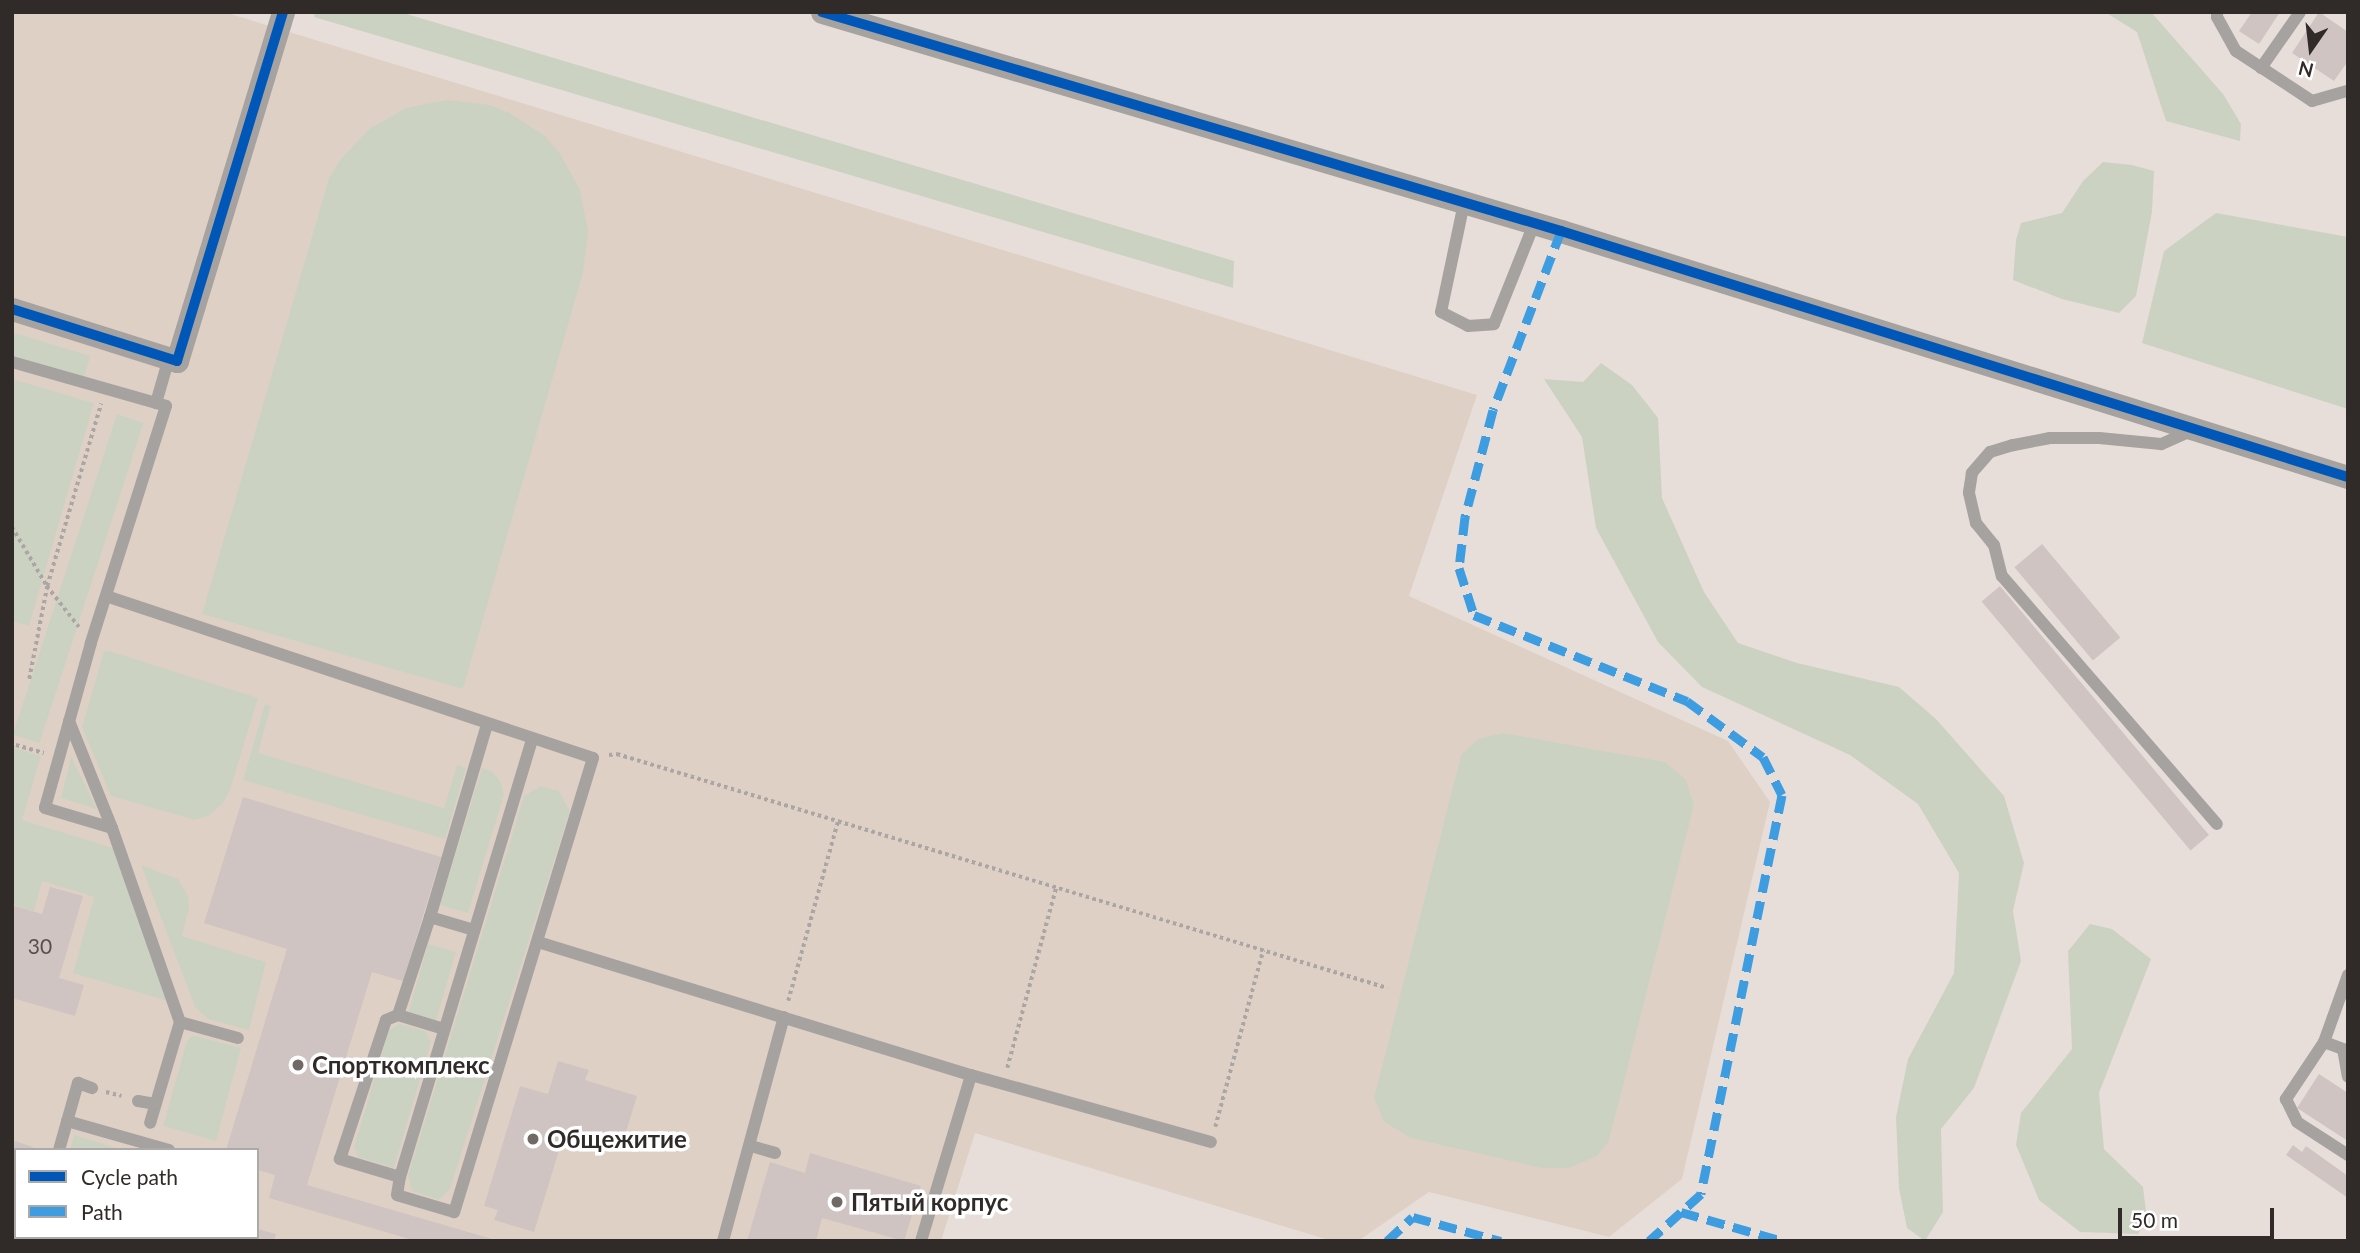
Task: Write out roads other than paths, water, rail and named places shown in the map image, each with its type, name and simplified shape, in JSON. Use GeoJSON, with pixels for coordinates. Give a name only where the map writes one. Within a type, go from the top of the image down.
{"type":"FeatureCollection","features":[{"type":"Feature","properties":{"kind":"street"},"geometry":{"type":"LineString","coordinates":[[12,309],[177,361],[283,12]]}},
{"type":"Feature","properties":{"kind":"street"},"geometry":{"type":"LineString","coordinates":[[822,12],[1464,202],[2348,477]]}},
{"type":"Feature","properties":{"kind":"lane"},"geometry":{"type":"LineString","coordinates":[[2217,12],[2217,17],[2236,51],[2312,101],[2348,91]]}},
{"type":"Feature","properties":{"kind":"lane"},"geometry":{"type":"LineString","coordinates":[[2262,68],[2300,12]]}},
{"type":"Feature","properties":{"kind":"lane"},"geometry":{"type":"LineString","coordinates":[[1464,202],[1441,312],[1468,326],[1494,324],[1534,224]]}},
{"type":"Feature","properties":{"kind":"lane"},"geometry":{"type":"LineString","coordinates":[[156,403],[169,358]]}},
{"type":"Feature","properties":{"kind":"lane"},"geometry":{"type":"LineString","coordinates":[[12,362],[166,406],[91,643],[45,808],[112,828]]}},
{"type":"Feature","properties":{"kind":"lane"},"geometry":{"type":"LineString","coordinates":[[2195,429],[2161,444],[2099,438],[2050,438],[2012,445],[1990,452],[1972,473],[1969,493],[1976,523],[1994,545],[2002,576],[2217,824]]}},
{"type":"Feature","properties":{"kind":"lane"},"geometry":{"type":"LineString","coordinates":[[106,596],[593,758],[454,1212],[397,1195],[443,1029],[532,739]]}},
{"type":"Feature","properties":{"kind":"lane"},"geometry":{"type":"LineString","coordinates":[[68,720],[112,828],[180,1021],[150,1123]]}},
{"type":"Feature","properties":{"kind":"lane"},"geometry":{"type":"LineString","coordinates":[[398,1015],[487,724]]}},
{"type":"Feature","properties":{"kind":"lane"},"geometry":{"type":"LineString","coordinates":[[430,917],[474,930]]}},
{"type":"Feature","properties":{"kind":"lane"},"geometry":{"type":"LineString","coordinates":[[538,942],[971,1075],[1211,1142]]}},
{"type":"Feature","properties":{"kind":"lane"},"geometry":{"type":"LineString","coordinates":[[2348,975],[2324,1042],[2286,1099],[2297,1122],[2348,1155]]}},
{"type":"Feature","properties":{"kind":"lane"},"geometry":{"type":"LineString","coordinates":[[400,1177],[340,1159],[386,1020],[398,1015],[443,1029]]}},
{"type":"Feature","properties":{"kind":"lane"},"geometry":{"type":"LineString","coordinates":[[723,1241],[784,1017]]}},
{"type":"Feature","properties":{"kind":"lane"},"geometry":{"type":"LineString","coordinates":[[180,1021],[238,1038]]}},
{"type":"Feature","properties":{"kind":"lane"},"geometry":{"type":"LineString","coordinates":[[2324,1042],[2343,1049],[2348,1077]]}},
{"type":"Feature","properties":{"kind":"lane"},"geometry":{"type":"LineString","coordinates":[[921,1241],[971,1075]]}},
{"type":"Feature","properties":{"kind":"lane"},"geometry":{"type":"LineString","coordinates":[[61,1148],[78,1083],[92,1088]]}},
{"type":"Feature","properties":{"kind":"lane"},"geometry":{"type":"LineString","coordinates":[[138,1101],[155,1104]]}},
{"type":"Feature","properties":{"kind":"lane"},"geometry":{"type":"LineString","coordinates":[[68,1121],[162,1148]]}},
{"type":"Feature","properties":{"kind":"lane"},"geometry":{"type":"LineString","coordinates":[[751,1146],[775,1153]]}},
{"type":"Feature","properties":{"kind":"place","name":"Спорткомплекс"},"geometry":{"type":"Point","coordinates":[298,1065]}},
{"type":"Feature","properties":{"kind":"place","name":"Общежитие"},"geometry":{"type":"Point","coordinates":[533,1139]}},
{"type":"Feature","properties":{"kind":"place","name":"Пятый корпус"},"geometry":{"type":"Point","coordinates":[837,1202]}}]}
